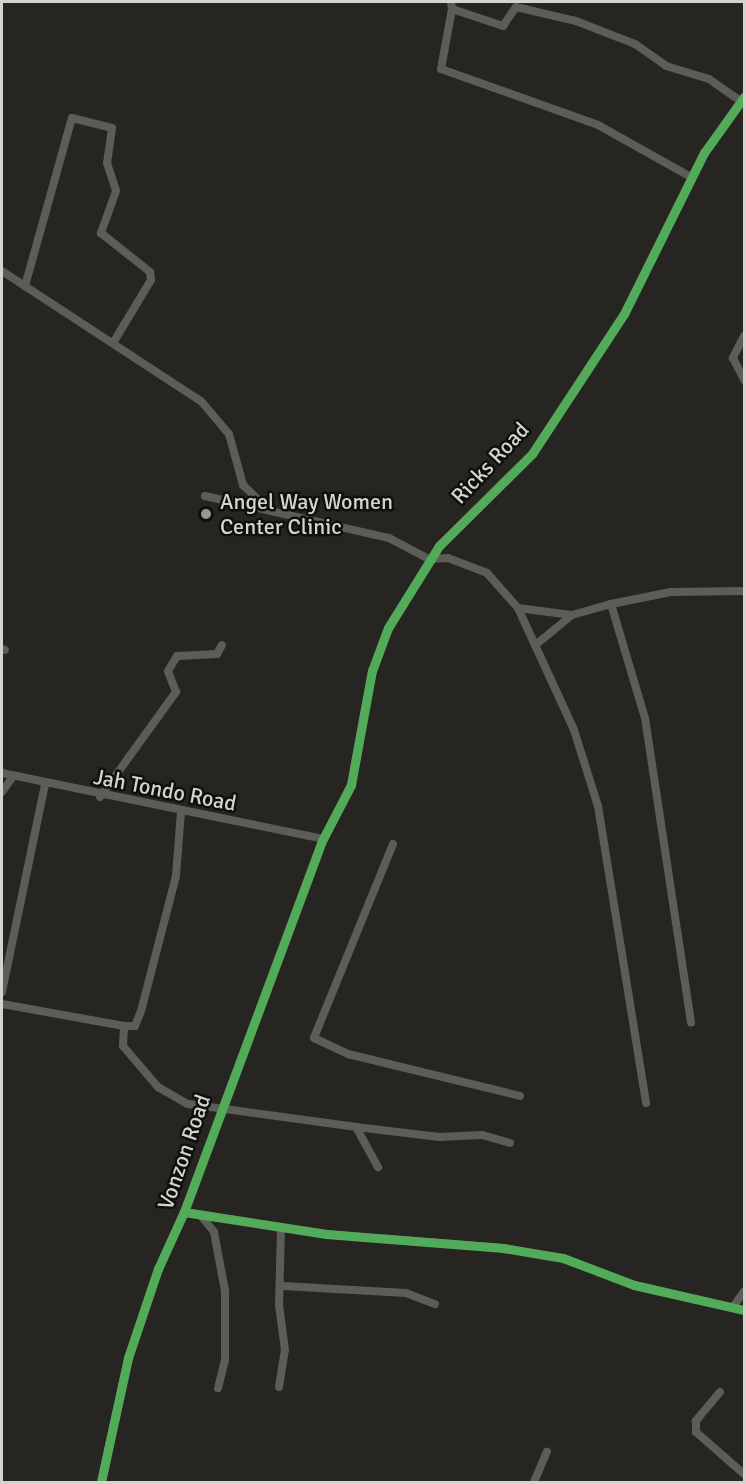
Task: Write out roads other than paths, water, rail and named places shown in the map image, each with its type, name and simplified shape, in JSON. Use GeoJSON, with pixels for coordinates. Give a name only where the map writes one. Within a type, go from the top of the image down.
{"type":"FeatureCollection","features":[{"type":"Feature","properties":{"kind":"street"},"geometry":{"type":"LineString","coordinates":[[691,177],[598,125],[441,69],[452,5],[503,26],[516,7],[576,21],[635,44],[666,66],[710,79],[743,100]]}},
{"type":"Feature","properties":{"kind":"street","name":"Ricks Road"},"geometry":{"type":"LineString","coordinates":[[323,839],[351,785],[372,671],[388,628],[429,559],[532,454],[624,314],[691,177],[743,100]]}},
{"type":"Feature","properties":{"kind":"street"},"geometry":{"type":"LineString","coordinates":[[25,286],[72,118],[112,128],[107,163],[116,191],[100,232],[150,272],[151,280],[113,343]]}},
{"type":"Feature","properties":{"kind":"street"},"geometry":{"type":"LineString","coordinates":[[2,271],[113,343],[220,419],[243,485],[266,506]]}},
{"type":"Feature","properties":{"kind":"street"},"geometry":{"type":"LineString","coordinates":[[744,336],[733,358],[744,380]]}},
{"type":"Feature","properties":{"kind":"street"},"geometry":{"type":"LineString","coordinates":[[205,496],[266,506],[379,535],[429,559],[448,558],[487,573],[518,608],[538,643],[574,730],[604,833],[646,1103]]}},
{"type":"Feature","properties":{"kind":"street"},"geometry":{"type":"LineString","coordinates":[[518,608],[572,615],[611,604],[671,592],[744,591]]}},
{"type":"Feature","properties":{"kind":"street"},"geometry":{"type":"LineString","coordinates":[[611,604],[645,718],[691,1023]]}},
{"type":"Feature","properties":{"kind":"street"},"geometry":{"type":"LineString","coordinates":[[538,643],[572,615]]}},
{"type":"Feature","properties":{"kind":"street"},"geometry":{"type":"LineString","coordinates":[[100,797],[176,692],[168,671],[177,656],[217,654],[222,645]]}},
{"type":"Feature","properties":{"kind":"street","name":"Jah Tondo Road"},"geometry":{"type":"LineString","coordinates":[[2,774],[100,797],[323,839]]}},
{"type":"Feature","properties":{"kind":"street"},"geometry":{"type":"LineString","coordinates":[[2,792],[13,776]]}},
{"type":"Feature","properties":{"kind":"street"},"geometry":{"type":"LineString","coordinates":[[2,992],[45,784]]}},
{"type":"Feature","properties":{"kind":"street"},"geometry":{"type":"LineString","coordinates":[[2,1004],[135,1026],[141,1011],[176,876],[181,812]]}},
{"type":"Feature","properties":{"kind":"street","name":"Vonzon Road"},"geometry":{"type":"LineString","coordinates":[[100,1482],[128,1358],[158,1269],[184,1212],[219,1108],[323,839]]}},
{"type":"Feature","properties":{"kind":"street"},"geometry":{"type":"LineString","coordinates":[[393,844],[315,1038],[348,1054],[520,1096]]}},
{"type":"Feature","properties":{"kind":"street"},"geometry":{"type":"LineString","coordinates":[[124,1026],[123,1046],[158,1087],[188,1104],[439,1137],[482,1135],[510,1143]]}},
{"type":"Feature","properties":{"kind":"street"},"geometry":{"type":"LineString","coordinates":[[356,1127],[378,1167]]}},
{"type":"Feature","properties":{"kind":"street"},"geometry":{"type":"LineString","coordinates":[[184,1212],[202,1217],[281,1228],[503,1248],[563,1258],[634,1286],[744,1310]]}},
{"type":"Feature","properties":{"kind":"street"},"geometry":{"type":"LineString","coordinates":[[202,1217],[214,1232],[225,1291],[225,1360],[218,1388]]}},
{"type":"Feature","properties":{"kind":"street"},"geometry":{"type":"LineString","coordinates":[[279,1387],[285,1350],[279,1305],[283,1286],[281,1228]]}},
{"type":"Feature","properties":{"kind":"street"},"geometry":{"type":"LineString","coordinates":[[283,1286],[406,1293],[435,1304]]}},
{"type":"Feature","properties":{"kind":"street"},"geometry":{"type":"LineString","coordinates":[[733,1307],[744,1291]]}},
{"type":"Feature","properties":{"kind":"street"},"geometry":{"type":"LineString","coordinates":[[720,1392],[696,1421],[696,1432],[744,1474]]}},
{"type":"Feature","properties":{"kind":"street"},"geometry":{"type":"LineString","coordinates":[[534,1482],[547,1452]]}},
{"type":"Feature","properties":{"kind":"place","name":"Angel Way Women Center Clinic"},"geometry":{"type":"Point","coordinates":[206,514]}}]}
